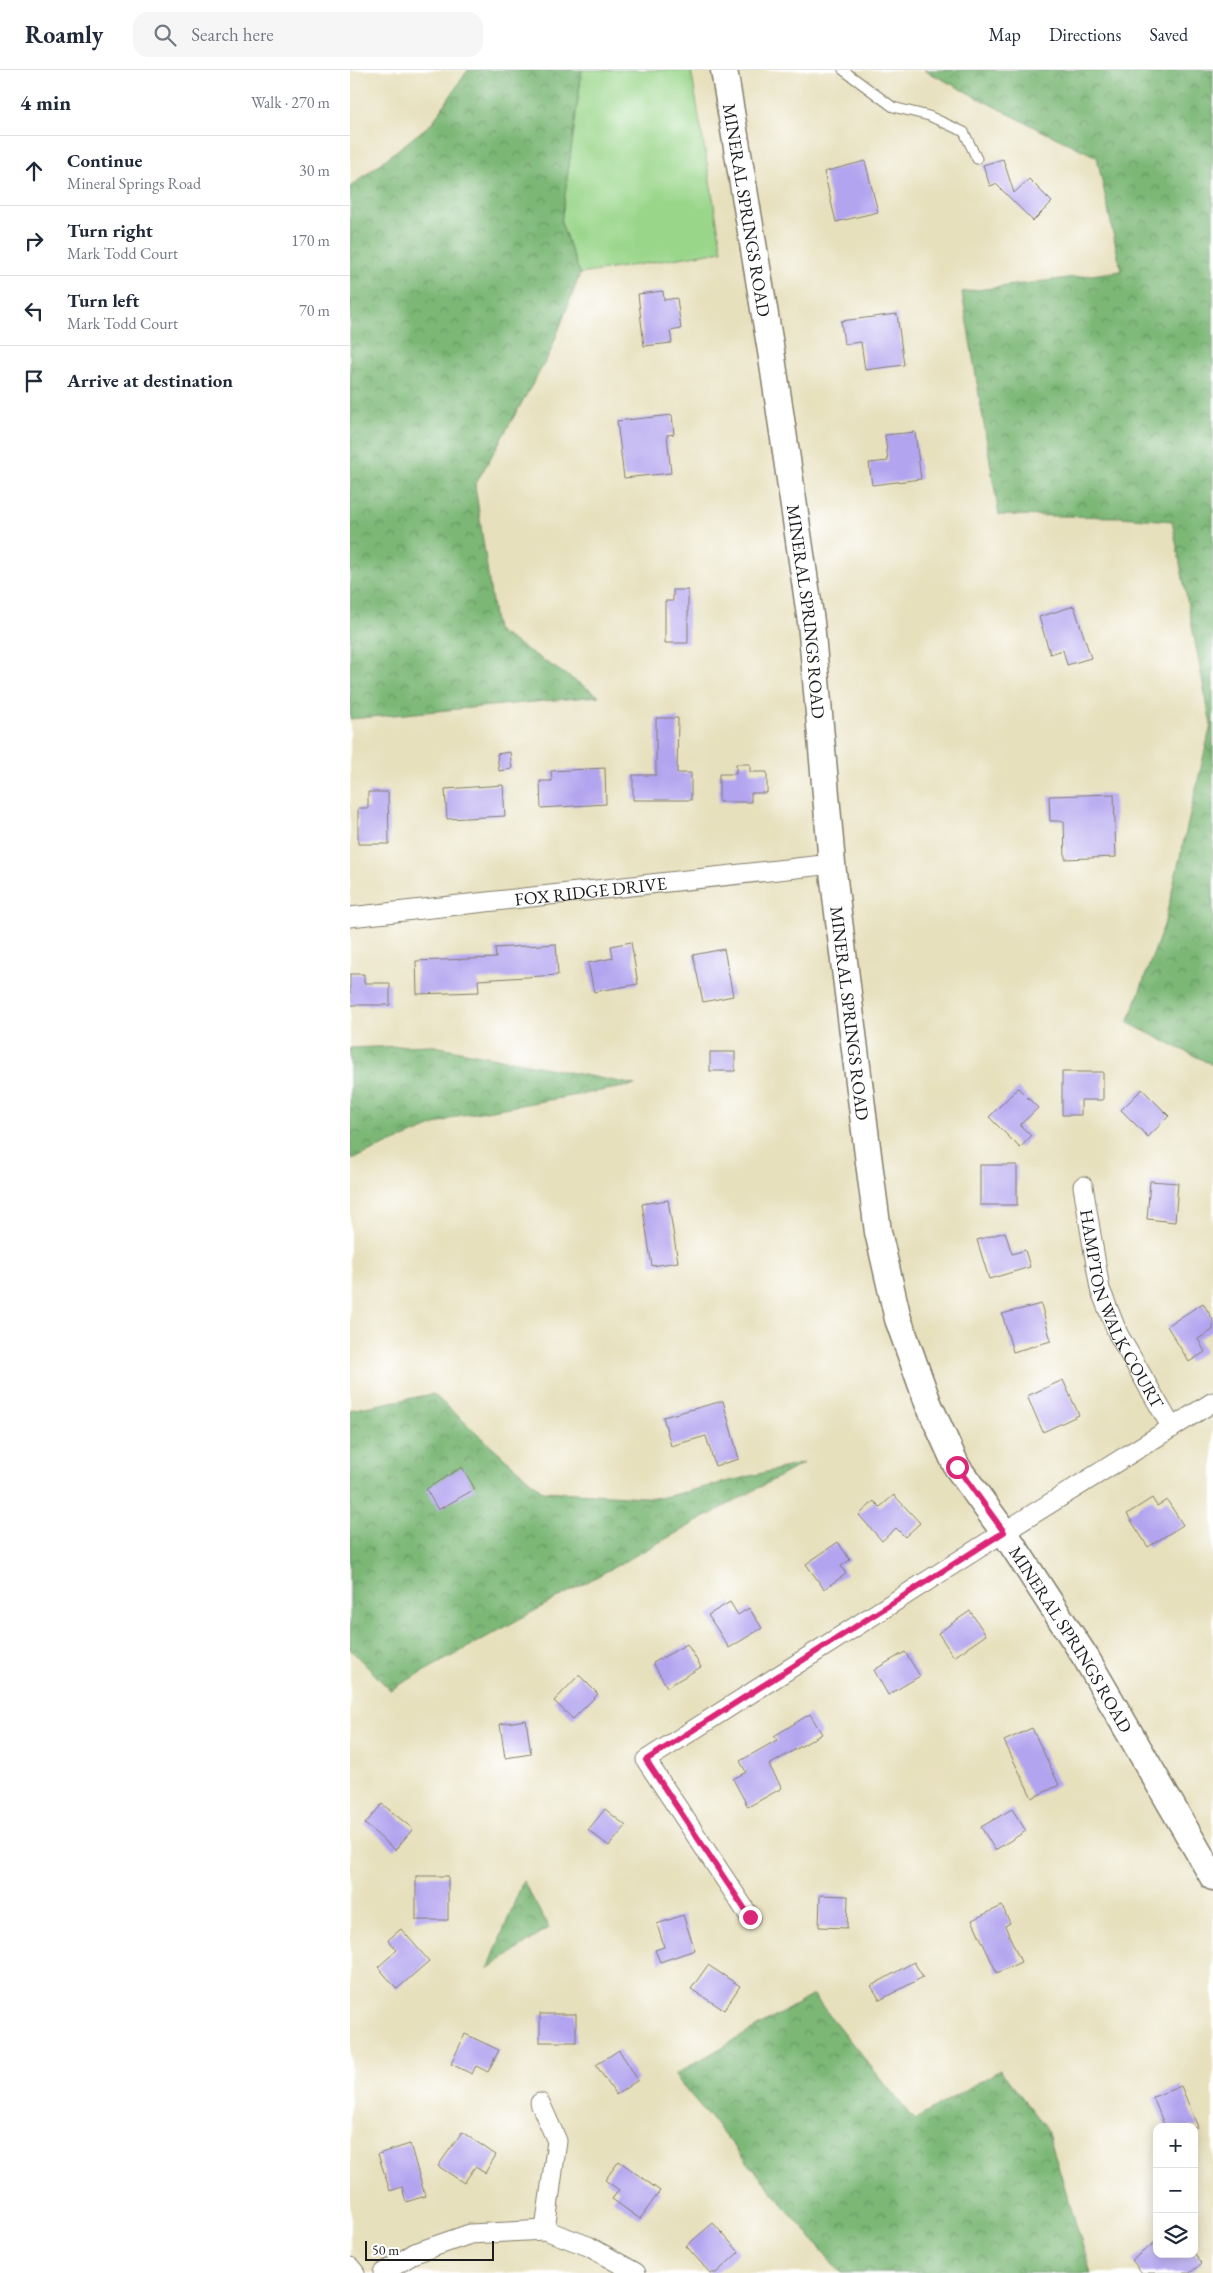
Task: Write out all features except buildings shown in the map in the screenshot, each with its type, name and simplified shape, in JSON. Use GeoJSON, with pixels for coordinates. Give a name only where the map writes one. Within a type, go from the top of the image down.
{"type":"FeatureCollection","features":[{"type":"Feature","properties":{"kind":"street","name":"MINERAL SPRINGS ROAD"},"geometry":{"type":"LineString","coordinates":[[724,70],[771,351],[811,622],[832,864],[878,1232],[898,1319],[928,1403],[957,1467],[1004,1532],[1086,1658],[1213,1877]]}},
{"type":"Feature","properties":{"kind":"street","name":"FOX RIDGE DRIVE"},"geometry":{"type":"LineString","coordinates":[[350,917],[832,864]]}},
{"type":"Feature","properties":{"kind":"street","name":"HAMPTON WALK COURT"},"geometry":{"type":"LineString","coordinates":[[1083,1186],[1100,1289],[1118,1334],[1172,1428]]}},
{"type":"Feature","properties":{"kind":"street"},"geometry":{"type":"LineString","coordinates":[[750,1917],[646,1760],[1004,1532],[1213,1402]]}},
{"type":"Feature","properties":{"kind":"street"},"geometry":{"type":"LineString","coordinates":[[540,2103],[557,2141],[545,2230]]}},
{"type":"Feature","properties":{"kind":"street"},"geometry":{"type":"LineString","coordinates":[[383,2273],[416,2253],[470,2234],[545,2230],[588,2246],[636,2273]]}},
{"type":"Feature","properties":{"kind":"street"},"geometry":{"type":"LineString","coordinates":[[350,2267],[355,2273]]}},
{"type":"Feature","properties":{"kind":"lane"},"geometry":{"type":"LineString","coordinates":[[843,70],[893,106],[929,116],[964,132],[977,159]]}},
{"type":"Feature","properties":{"kind":"green space"},"geometry":{"type":"Polygon","coordinates":[[[468,70],[582,70],[561,223],[580,274],[549,355],[475,485],[496,630],[599,696],[350,719],[350,187],[432,123],[468,70]]]}},
{"type":"Feature","properties":{"kind":"green space"},"geometry":{"type":"Polygon","coordinates":[[[582,70],[691,70],[722,251],[580,274],[561,223],[582,70]]]}},
{"type":"Feature","properties":{"kind":"green space"},"geometry":{"type":"Polygon","coordinates":[[[924,70],[1213,70],[1213,1065],[1128,1023],[1164,925],[1211,725],[1172,521],[1120,517],[999,515],[962,292],[1121,271],[1097,157],[924,70]]]}},
{"type":"Feature","properties":{"kind":"green space"},"geometry":{"type":"Polygon","coordinates":[[[429,1045],[635,1085],[457,1116],[350,1160],[350,1048],[429,1045]]]}},
{"type":"Feature","properties":{"kind":"green space"},"geometry":{"type":"Polygon","coordinates":[[[433,1394],[542,1491],[660,1498],[804,1463],[390,1690],[350,1649],[350,1410],[433,1394]]]}},
{"type":"Feature","properties":{"kind":"green space"},"geometry":{"type":"Polygon","coordinates":[[[523,1881],[549,1928],[488,1969],[523,1881]]]}},
{"type":"Feature","properties":{"kind":"green space"},"geometry":{"type":"Polygon","coordinates":[[[813,1995],[914,2120],[1000,2070],[1046,2127],[1091,2273],[841,2273],[674,2075],[813,1995]]]}},
{"type":"Feature","properties":{"kind":"route"},"geometry":{"type":"LineString","coordinates":[[750,1917],[646,1760],[1004,1532],[957,1467]]}}]}
